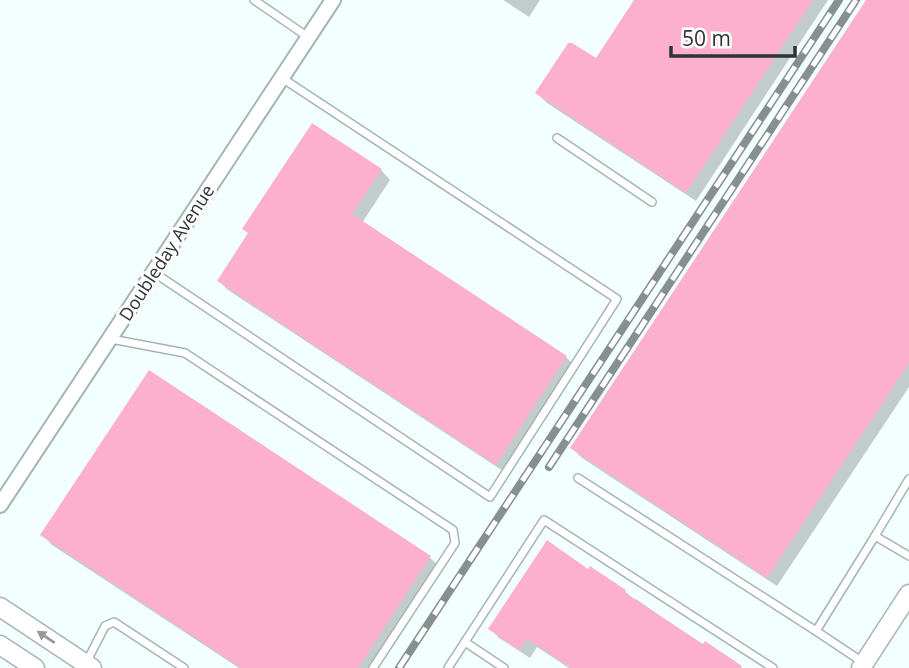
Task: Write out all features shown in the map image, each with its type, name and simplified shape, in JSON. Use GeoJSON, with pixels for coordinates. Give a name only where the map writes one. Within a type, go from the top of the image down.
{"type":"FeatureCollection","features":[{"type":"Feature","properties":{"kind":"street","name":"Doubleday Avenue"},"geometry":{"type":"LineString","coordinates":[[0,505],[333,0]]}},
{"type":"Feature","properties":{"kind":"street"},"geometry":{"type":"LineString","coordinates":[[862,665],[909,594]]}},
{"type":"Feature","properties":{"kind":"street"},"geometry":{"type":"LineString","coordinates":[[0,607],[89,666]]}},
{"type":"Feature","properties":{"kind":"street"},"geometry":{"type":"LineString","coordinates":[[0,645],[34,668]]}},
{"type":"Feature","properties":{"kind":"lane"},"geometry":{"type":"LineString","coordinates":[[254,0],[309,37]]}},
{"type":"Feature","properties":{"kind":"lane"},"geometry":{"type":"LineString","coordinates":[[153,272],[490,497],[617,299],[282,78]]}},
{"type":"Feature","properties":{"kind":"lane"},"geometry":{"type":"LineString","coordinates":[[557,138],[652,202]]}},
{"type":"Feature","properties":{"kind":"lane"},"geometry":{"type":"LineString","coordinates":[[110,338],[185,353],[453,530],[455,543],[373,668]]}},
{"type":"Feature","properties":{"kind":"lane"},"geometry":{"type":"LineString","coordinates":[[578,478],[816,631],[862,665]]}},
{"type":"Feature","properties":{"kind":"lane"},"geometry":{"type":"LineString","coordinates":[[816,631],[909,479]]}},
{"type":"Feature","properties":{"kind":"lane"},"geometry":{"type":"LineString","coordinates":[[448,668],[544,520],[773,668]]}},
{"type":"Feature","properties":{"kind":"lane"},"geometry":{"type":"LineString","coordinates":[[875,536],[909,556]]}},
{"type":"Feature","properties":{"kind":"lane"},"geometry":{"type":"LineString","coordinates":[[89,666],[105,626],[114,622],[184,668]]}},
{"type":"Feature","properties":{"kind":"lane"},"geometry":{"type":"LineString","coordinates":[[465,642],[504,668]]}},
{"type":"Feature","properties":{"kind":"building"},"geometry":{"type":"Polygon","coordinates":[[[634,0],[813,0],[686,193],[535,93],[568,43],[596,58],[634,0]]]}},
{"type":"Feature","properties":{"kind":"building"},"geometry":{"type":"Polygon","coordinates":[[[866,0],[909,0],[909,363],[767,578],[570,448],[866,0]]]}},
{"type":"Feature","properties":{"kind":"building"},"geometry":{"type":"Polygon","coordinates":[[[312,123],[382,169],[352,214],[567,356],[496,465],[217,281],[248,233],[242,229],[312,123]]]}},
{"type":"Feature","properties":{"kind":"building"},"geometry":{"type":"Polygon","coordinates":[[[149,370],[431,556],[358,668],[241,668],[40,535],[149,370]]]}},
{"type":"Feature","properties":{"kind":"building"},"geometry":{"type":"Polygon","coordinates":[[[547,540],[588,569],[590,566],[626,590],[624,592],[703,644],[705,641],[742,666],[572,668],[527,639],[519,650],[488,629],[547,540]]]}},
{"type":"Feature","properties":{"kind":"railway"},"geometry":{"type":"LineString","coordinates":[[399,668],[839,0]]}},
{"type":"Feature","properties":{"kind":"railway"},"geometry":{"type":"LineString","coordinates":[[549,467],[856,0]]}}]}
